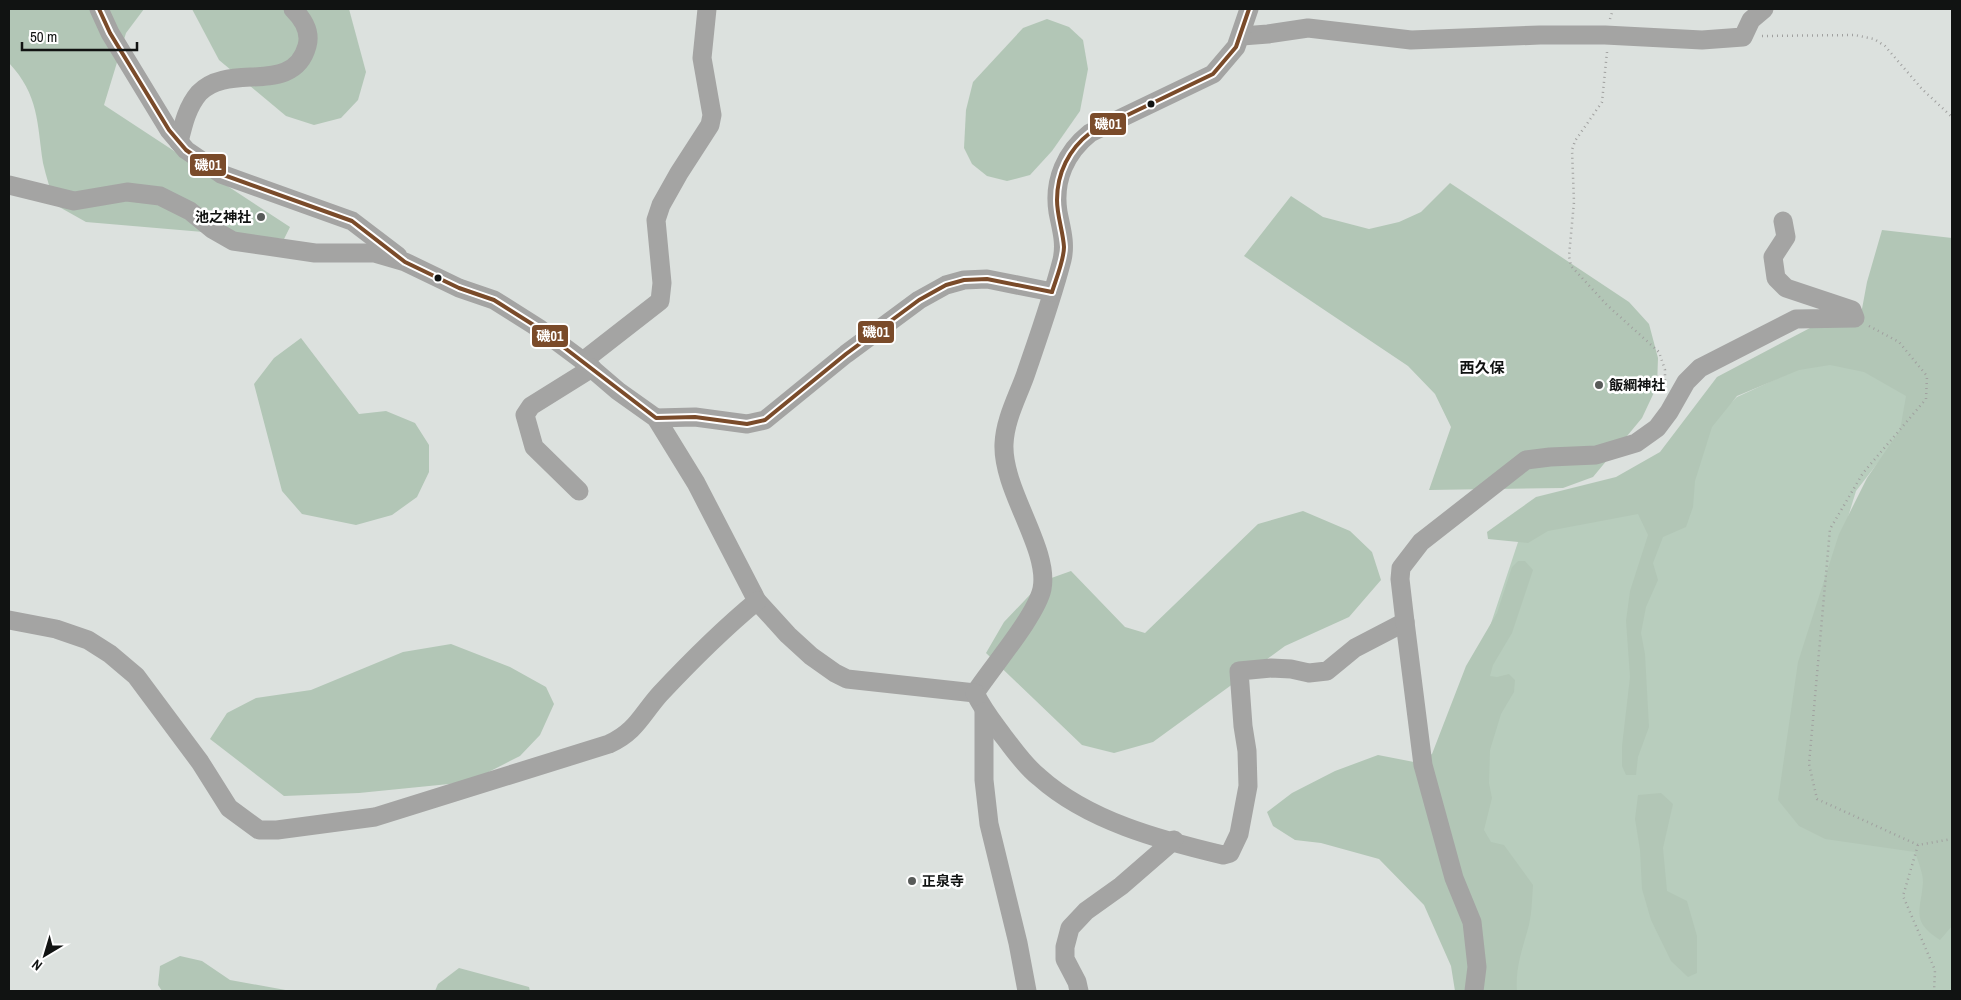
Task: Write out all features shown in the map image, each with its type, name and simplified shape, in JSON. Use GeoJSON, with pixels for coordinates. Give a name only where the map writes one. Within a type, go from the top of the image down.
{"type":"FeatureCollection","features":[{"type":"Feature","properties":{"kind":"street"},"geometry":{"type":"LineString","coordinates":[[99,9],[135,74],[169,130],[179,142],[221,174],[352,221],[405,262]]}},
{"type":"Feature","properties":{"kind":"street"},"geometry":{"type":"LineString","coordinates":[[179,142],[188,111],[200,93],[214,83],[230,77],[277,75],[288,70],[301,60],[308,41],[308,33],[300,16],[293,9]]}},
{"type":"Feature","properties":{"kind":"street"},"geometry":{"type":"LineString","coordinates":[[579,491],[534,447],[525,415],[531,406],[587,364],[660,302],[662,283],[656,220],[661,205],[679,173],[710,125],[712,115],[702,58],[707,9]]}},
{"type":"Feature","properties":{"kind":"street"},"geometry":{"type":"LineString","coordinates":[[975,693],[1032,611],[1042,588],[1042,566],[1011,485],[1004,444],[1011,409],[1052,292],[1064,248],[1057,190],[1070,153],[1090,132],[1193,86],[1213,74],[1229,58],[1242,36],[1249,9]]}},
{"type":"Feature","properties":{"kind":"street"},"geometry":{"type":"LineString","coordinates":[[1242,36],[1308,28],[1411,40],[1540,35],[1605,35],[1702,40],[1742,37],[1751,20],[1764,9]]}},
{"type":"Feature","properties":{"kind":"street"},"geometry":{"type":"LineString","coordinates":[[9,184],[74,201],[127,192],[160,196],[190,211],[212,229],[233,241],[315,253],[374,252],[405,262],[459,288],[494,300],[540,329],[587,364],[618,391],[656,418],[696,483],[757,602],[811,656],[835,673],[847,678],[975,693]]}},
{"type":"Feature","properties":{"kind":"street"},"geometry":{"type":"LineString","coordinates":[[1474,991],[1477,967],[1472,922],[1454,878],[1423,764],[1400,579],[1401,568],[1407,558],[1427,536],[1519,464],[1539,458],[1596,455],[1636,443],[1657,428],[1669,412],[1686,382],[1700,368],[1796,319],[1855,318],[1852,310],[1786,288],[1776,278],[1773,257],[1786,237],[1783,221]]}},
{"type":"Feature","properties":{"kind":"street"},"geometry":{"type":"LineString","coordinates":[[656,418],[695,417],[747,424],[765,420],[846,354],[919,300],[933,291],[955,282],[986,279],[1052,292]]}},
{"type":"Feature","properties":{"kind":"street"},"geometry":{"type":"LineString","coordinates":[[9,620],[56,629],[88,640],[110,654],[136,676],[200,762],[229,808],[259,830],[276,830],[375,817],[624,738],[638,724],[660,695],[757,602]]}},
{"type":"Feature","properties":{"kind":"street"},"geometry":{"type":"LineString","coordinates":[[975,693],[984,712],[1029,768],[1063,796],[1146,834],[1224,855],[1230,853],[1234,847],[1248,786],[1239,671],[1271,668],[1291,669],[1309,673],[1327,671],[1354,648],[1405,622]]}},
{"type":"Feature","properties":{"kind":"street"},"geometry":{"type":"LineString","coordinates":[[984,712],[984,780],[989,824],[1018,943],[1027,991]]}},
{"type":"Feature","properties":{"kind":"street"},"geometry":{"type":"LineString","coordinates":[[1079,991],[1077,982],[1066,959],[1065,947],[1070,928],[1086,911],[1121,886],[1174,840]]}},
{"type":"Feature","properties":{"kind":"path"},"geometry":{"type":"LineString","coordinates":[[1613,9],[1605,35],[1607,48],[1602,102],[1575,141],[1572,150],[1574,202],[1569,256],[1571,266],[1607,305],[1659,352],[1666,370],[1665,385]]}},
{"type":"Feature","properties":{"kind":"path"},"geometry":{"type":"LineString","coordinates":[[1742,37],[1797,34],[1866,36],[1885,46],[1922,89],[1952,118]]}},
{"type":"Feature","properties":{"kind":"path"},"geometry":{"type":"LineString","coordinates":[[1855,318],[1899,342],[1927,376],[1926,399],[1863,472],[1830,529],[1821,647],[1809,764],[1817,799],[1918,846],[1952,839]]}},
{"type":"Feature","properties":{"kind":"path"},"geometry":{"type":"LineString","coordinates":[[1918,846],[1902,896],[1935,970],[1934,991]]}},
{"type":"Feature","properties":{"kind":"green space"},"geometry":{"type":"Polygon","coordinates":[[[9,9],[144,9],[126,33],[104,105],[290,227],[284,239],[86,222],[54,204],[43,163],[35,110],[26,86],[9,63],[9,9]]]}},
{"type":"Feature","properties":{"kind":"green space"},"geometry":{"type":"Polygon","coordinates":[[[192,9],[349,9],[366,72],[358,100],[341,118],[314,125],[286,116],[219,60],[192,9]]]}},
{"type":"Feature","properties":{"kind":"green space"},"geometry":{"type":"Polygon","coordinates":[[[1047,19],[1069,27],[1083,40],[1088,69],[1080,111],[1052,151],[1030,175],[1007,181],[987,176],[972,164],[964,148],[966,110],[973,82],[1023,28],[1047,19]]]}},
{"type":"Feature","properties":{"kind":"green space"},"geometry":{"type":"Polygon","coordinates":[[[1450,183],[1629,302],[1649,324],[1658,358],[1657,386],[1642,418],[1593,477],[1563,488],[1429,490],[1451,427],[1435,394],[1408,366],[1244,256],[1291,196],[1323,217],[1369,229],[1399,222],[1421,212],[1450,183]]]}},
{"type":"Feature","properties":{"kind":"green space"},"geometry":{"type":"Polygon","coordinates":[[[1882,230],[1952,238],[1952,926],[1940,940],[1924,927],[1921,921],[1920,908],[1923,878],[1915,852],[1825,839],[1799,826],[1778,800],[1798,662],[1839,534],[1867,478],[1900,430],[1906,396],[1864,372],[1830,365],[1799,370],[1737,396],[1712,427],[1695,481],[1693,507],[1686,527],[1663,537],[1653,563],[1658,580],[1646,607],[1641,633],[1645,654],[1649,727],[1638,757],[1636,775],[1626,775],[1622,766],[1622,746],[1630,677],[1626,621],[1630,591],[1648,535],[1638,514],[1548,531],[1528,543],[1488,539],[1487,532],[1536,497],[1616,477],[1660,452],[1717,377],[1810,328],[1859,325],[1867,282],[1882,230]]]}},
{"type":"Feature","properties":{"kind":"green space"},"geometry":{"type":"Polygon","coordinates":[[[301,338],[359,414],[386,411],[415,423],[429,445],[429,472],[417,497],[392,515],[356,525],[302,514],[282,491],[254,384],[274,358],[301,338]]]}},
{"type":"Feature","properties":{"kind":"green space"},"geometry":{"type":"Polygon","coordinates":[[[1818,360],[1885,364],[1917,393],[1904,429],[1856,491],[1827,586],[1952,844],[1952,991],[1487,991],[1441,774],[1523,527],[1644,485],[1737,397],[1818,360]]]}},
{"type":"Feature","properties":{"kind":"green space"},"geometry":{"type":"Polygon","coordinates":[[[1303,511],[1350,531],[1372,552],[1381,580],[1349,617],[1285,646],[1153,742],[1114,753],[1082,745],[986,653],[1004,622],[1043,581],[1071,571],[1125,627],[1145,633],[1258,524],[1303,511]]]}},
{"type":"Feature","properties":{"kind":"green space"},"geometry":{"type":"Polygon","coordinates":[[[1518,561],[1525,561],[1533,570],[1512,633],[1493,665],[1490,676],[1497,677],[1509,674],[1515,680],[1514,692],[1501,714],[1490,750],[1489,783],[1492,798],[1484,830],[1491,842],[1504,845],[1533,885],[1531,915],[1518,966],[1517,991],[1455,991],[1451,966],[1424,905],[1379,859],[1321,843],[1295,840],[1273,826],[1267,812],[1292,793],[1335,771],[1378,755],[1414,762],[1432,754],[1466,666],[1497,613],[1512,567],[1518,561]]]}},
{"type":"Feature","properties":{"kind":"green space"},"geometry":{"type":"Polygon","coordinates":[[[451,644],[510,667],[546,687],[554,704],[540,735],[520,756],[469,782],[359,793],[284,796],[210,739],[227,713],[256,698],[311,690],[403,652],[451,644]]]}},
{"type":"Feature","properties":{"kind":"green space"},"geometry":{"type":"Polygon","coordinates":[[[1661,793],[1673,804],[1663,848],[1667,891],[1687,901],[1697,936],[1697,973],[1688,977],[1671,961],[1651,920],[1642,889],[1640,850],[1635,819],[1638,795],[1661,793]]]}},
{"type":"Feature","properties":{"kind":"green space"},"geometry":{"type":"Polygon","coordinates":[[[180,956],[202,961],[230,980],[291,991],[162,991],[158,985],[160,966],[180,956]]]}},
{"type":"Feature","properties":{"kind":"green space"},"geometry":{"type":"Polygon","coordinates":[[[459,968],[529,987],[530,991],[435,991],[438,984],[459,968]]]}},
{"type":"Feature","properties":{"kind":"transit line","name":"磯01"},"geometry":{"type":"LineString","coordinates":[[99,9],[110,33],[169,130],[186,150],[221,174],[352,221],[405,262],[459,288],[494,300],[540,329],[656,418],[695,417],[747,424],[765,420],[846,354],[919,300],[946,285],[964,280],[987,279],[1052,292]]}},
{"type":"Feature","properties":{"kind":"transit line","name":"磯01"},"geometry":{"type":"LineString","coordinates":[[1052,292],[1064,252],[1057,206],[1059,180],[1070,154],[1090,133],[1213,74],[1236,47],[1249,9]]}},
{"type":"Feature","properties":{"kind":"place","name":"池之神社"},"geometry":{"type":"Point","coordinates":[261,217]}},
{"type":"Feature","properties":{"kind":"place","name":"飯綱神社"},"geometry":{"type":"Point","coordinates":[1599,385]}},
{"type":"Feature","properties":{"kind":"place","name":"正泉寺"},"geometry":{"type":"Point","coordinates":[912,881]}},
{"type":"Feature","properties":{"kind":"district","name":"西久保"},"geometry":{"type":"Point","coordinates":[1482,368]}}]}
